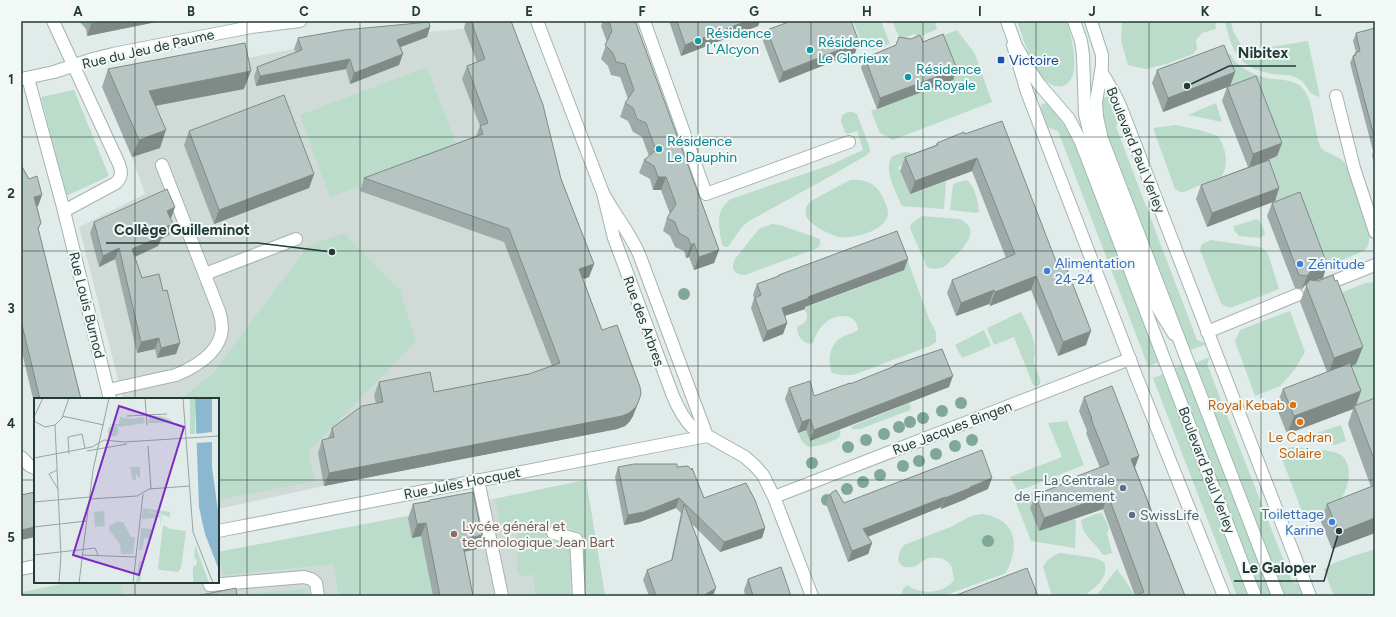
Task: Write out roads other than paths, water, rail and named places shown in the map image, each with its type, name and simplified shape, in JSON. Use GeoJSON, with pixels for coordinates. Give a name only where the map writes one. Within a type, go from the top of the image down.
{"type":"FeatureCollection","features":[{"type":"Feature","properties":{"kind":"street"},"geometry":{"type":"LineString","coordinates":[[53,21],[122,173],[116,183],[64,211]]}},
{"type":"Feature","properties":{"kind":"street","name":"Rue du Jeu de Paume"},"geometry":{"type":"LineString","coordinates":[[24,79],[73,66],[102,56],[251,27],[300,21]]}},
{"type":"Feature","properties":{"kind":"street","name":"Rue des Arbres"},"geometry":{"type":"LineString","coordinates":[[537,21],[603,193],[610,207],[631,237],[639,254],[707,436]]}},
{"type":"Feature","properties":{"kind":"street"},"geometry":{"type":"LineString","coordinates":[[644,21],[706,194],[849,142]]}},
{"type":"Feature","properties":{"kind":"street","name":"Boulevard Paul Verley"},"geometry":{"type":"LineString","coordinates":[[1006,21],[1027,92],[1130,359],[1224,596]]}},
{"type":"Feature","properties":{"kind":"street","name":"Boulevard Paul Verley"},"geometry":{"type":"LineString","coordinates":[[1006,21],[1012,38],[1025,63],[1039,84],[1069,119],[1081,142],[1255,596]]}},
{"type":"Feature","properties":{"kind":"street"},"geometry":{"type":"LineString","coordinates":[[1074,21],[1083,56],[1085,114],[1091,139],[1150,293],[1180,344]]}},
{"type":"Feature","properties":{"kind":"street"},"geometry":{"type":"LineString","coordinates":[[1091,21],[1101,50],[1101,70]]}},
{"type":"Feature","properties":{"kind":"street","name":"Boulevard Paul Verley"},"geometry":{"type":"LineString","coordinates":[[1101,70],[1096,102],[1100,132],[1180,344],[1278,596]]}},
{"type":"Feature","properties":{"kind":"street","name":"Boulevard Paul Verley"},"geometry":{"type":"LineString","coordinates":[[1101,70],[1121,108],[1310,596]]}},
{"type":"Feature","properties":{"kind":"street","name":"Rue Louis Burnod"},"geometry":{"type":"LineString","coordinates":[[24,79],[64,211],[109,395]]}},
{"type":"Feature","properties":{"kind":"street"},"geometry":{"type":"LineString","coordinates":[[1336,96],[1354,168],[1375,232]]}},
{"type":"Feature","properties":{"kind":"street"},"geometry":{"type":"LineString","coordinates":[[109,395],[176,375],[195,366],[214,350],[218,344],[222,330],[222,322],[219,311],[162,164]]}},
{"type":"Feature","properties":{"kind":"street","name":"Rue des Arbres"},"geometry":{"type":"LineString","coordinates":[[603,193],[614,238],[679,410],[692,428],[736,451],[756,466],[767,481],[812,596]]}},
{"type":"Feature","properties":{"kind":"street"},"geometry":{"type":"LineString","coordinates":[[205,274],[296,239]]}},
{"type":"Feature","properties":{"kind":"street"},"geometry":{"type":"LineString","coordinates":[[1207,332],[1375,265]]}},
{"type":"Feature","properties":{"kind":"street","name":"Rue Jacques Bingen"},"geometry":{"type":"LineString","coordinates":[[774,496],[1130,359]]}},
{"type":"Feature","properties":{"kind":"street","name":"Rue Jules Hocquet"},"geometry":{"type":"LineString","coordinates":[[219,531],[707,436]]}},
{"type":"Feature","properties":{"kind":"street"},"geometry":{"type":"LineString","coordinates":[[21,457],[30,466],[34,468]]}},
{"type":"Feature","properties":{"kind":"street"},"geometry":{"type":"LineString","coordinates":[[478,480],[502,596]]}},
{"type":"Feature","properties":{"kind":"street"},"geometry":{"type":"LineString","coordinates":[[553,533],[576,539],[579,596]]}},
{"type":"Feature","properties":{"kind":"street"},"geometry":{"type":"LineString","coordinates":[[21,569],[34,566]]}},
{"type":"Feature","properties":{"kind":"street"},"geometry":{"type":"LineString","coordinates":[[209,583],[210,585],[304,577],[311,579],[316,583],[318,596]]}},
{"type":"Feature","properties":{"kind":"place","name":"Résidence L'Alcyon"},"geometry":{"type":"Point","coordinates":[698,41]}},
{"type":"Feature","properties":{"kind":"place","name":"Résidence Le Glorieux"},"geometry":{"type":"Point","coordinates":[810,50]}},
{"type":"Feature","properties":{"kind":"place","name":"Victoire"},"geometry":{"type":"Point","coordinates":[1001,60]}},
{"type":"Feature","properties":{"kind":"place","name":"Résidence La Royale"},"geometry":{"type":"Point","coordinates":[908,77]}},
{"type":"Feature","properties":{"kind":"place","name":"Nibitex"},"geometry":{"type":"Point","coordinates":[1187,86]}},
{"type":"Feature","properties":{"kind":"place","name":"Résidence Le Dauphin"},"geometry":{"type":"Point","coordinates":[659,149]}},
{"type":"Feature","properties":{"kind":"place","name":"Collège Guilleminot"},"geometry":{"type":"Point","coordinates":[332,252]}},
{"type":"Feature","properties":{"kind":"place","name":"Zénitude"},"geometry":{"type":"Point","coordinates":[1300,264]}},
{"type":"Feature","properties":{"kind":"place","name":"Alimentation 24-24"},"geometry":{"type":"Point","coordinates":[1047,271]}},
{"type":"Feature","properties":{"kind":"place","name":"Royal Kebab"},"geometry":{"type":"Point","coordinates":[1293,405]}},
{"type":"Feature","properties":{"kind":"place","name":"Le Cadran Solaire"},"geometry":{"type":"Point","coordinates":[1300,422]}},
{"type":"Feature","properties":{"kind":"place","name":"La Centrale de Financement"},"geometry":{"type":"Point","coordinates":[1123,488]}},
{"type":"Feature","properties":{"kind":"place","name":"SwissLife"},"geometry":{"type":"Point","coordinates":[1132,515]}},
{"type":"Feature","properties":{"kind":"place","name":"Toilettage Karine"},"geometry":{"type":"Point","coordinates":[1332,522]}},
{"type":"Feature","properties":{"kind":"place","name":"Le Galoper"},"geometry":{"type":"Point","coordinates":[1339,531]}},
{"type":"Feature","properties":{"kind":"place","name":"Lycée général et technologique Jean Bart"},"geometry":{"type":"Point","coordinates":[454,534]}}]}
